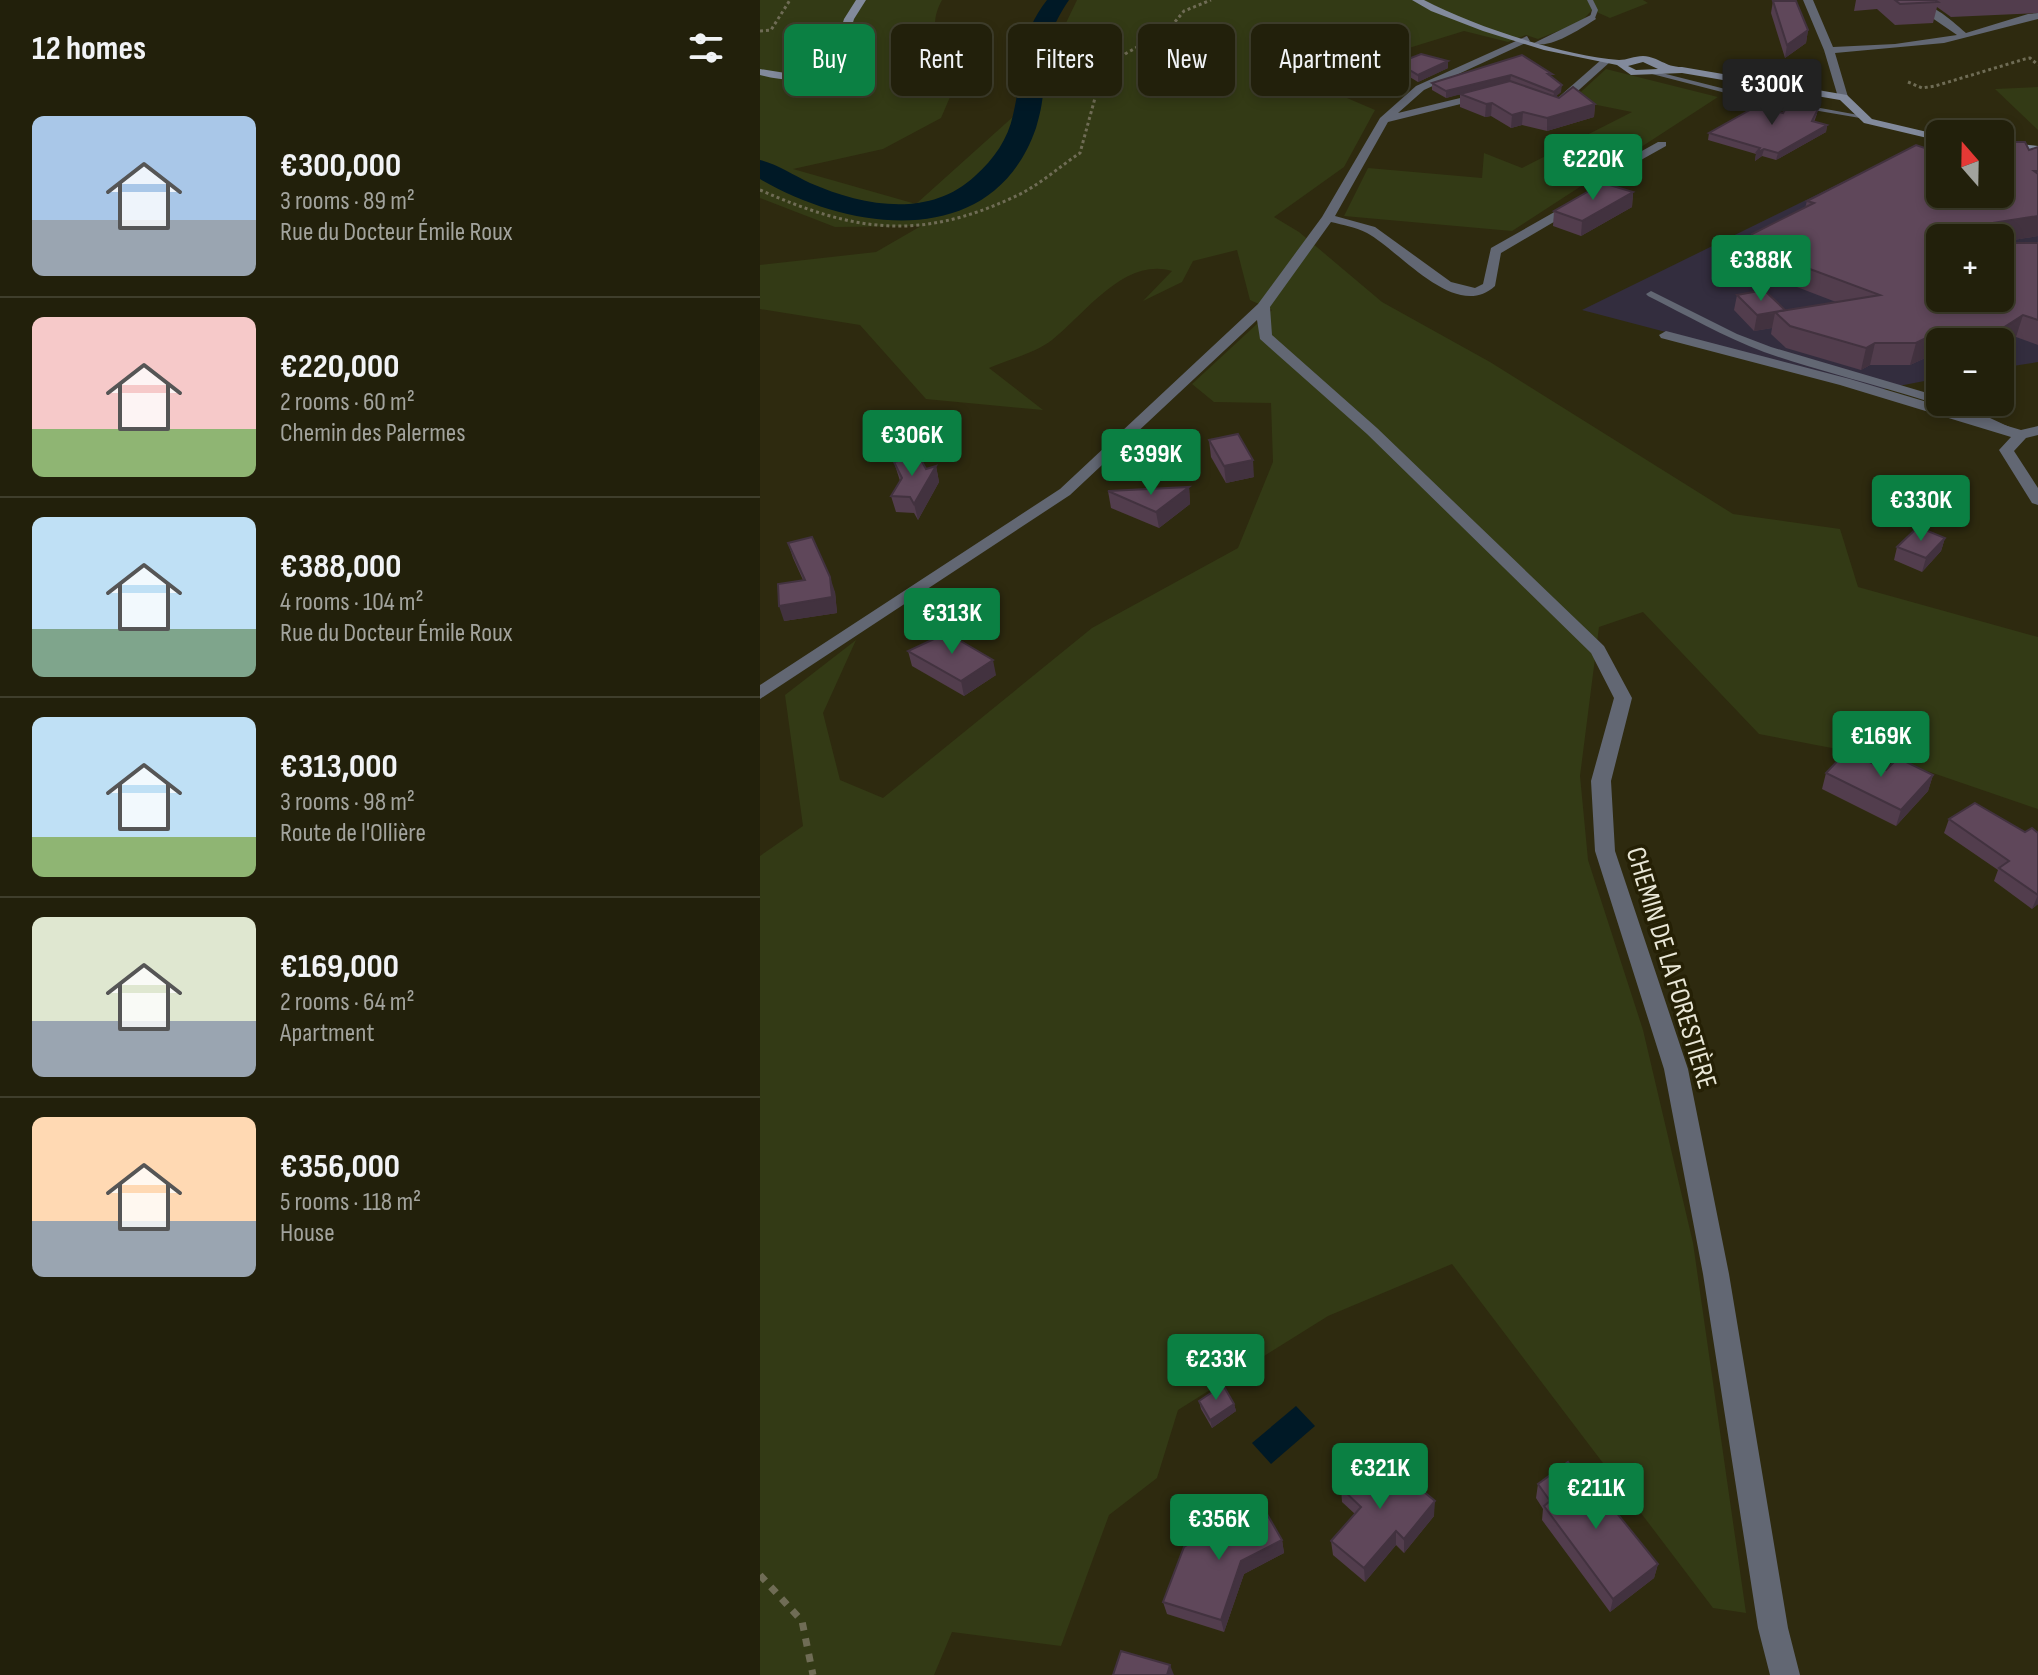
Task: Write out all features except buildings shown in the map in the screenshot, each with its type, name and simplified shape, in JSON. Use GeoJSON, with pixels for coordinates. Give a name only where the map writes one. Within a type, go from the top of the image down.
{"type":"FeatureCollection","features":[{"type":"Feature","properties":{"kind":"street"},"geometry":{"type":"LineString","coordinates":[[760,72],[801,78],[822,74],[835,67],[849,19],[861,0]]}},
{"type":"Feature","properties":{"kind":"street"},"geometry":{"type":"LineString","coordinates":[[1417,0],[1539,43],[1605,62],[1649,60],[1660,64],[1658,71],[1843,97]]}},
{"type":"Feature","properties":{"kind":"street"},"geometry":{"type":"LineString","coordinates":[[1808,0],[1829,50],[1843,97],[1860,116],[1895,130],[1926,136]]}},
{"type":"Feature","properties":{"kind":"street"},"geometry":{"type":"LineString","coordinates":[[1911,0],[1943,18],[1964,36]]}},
{"type":"Feature","properties":{"kind":"street"},"geometry":{"type":"LineString","coordinates":[[1829,50],[1925,44],[1964,36],[2013,19],[2038,16]]}},
{"type":"Feature","properties":{"kind":"street"},"geometry":{"type":"LineString","coordinates":[[1539,43],[1578,27],[1593,17]]}},
{"type":"Feature","properties":{"kind":"street"},"geometry":{"type":"LineString","coordinates":[[760,693],[1065,492],[1263,307],[1328,218],[1384,120],[1420,88],[1527,39]]}},
{"type":"Feature","properties":{"kind":"street"},"geometry":{"type":"LineString","coordinates":[[1540,100],[1555,106],[1605,62]]}},
{"type":"Feature","properties":{"kind":"street"},"geometry":{"type":"LineString","coordinates":[[1384,120],[1497,92]]}},
{"type":"Feature","properties":{"kind":"street"},"geometry":{"type":"LineString","coordinates":[[1328,218],[1369,229],[1454,290],[1473,294],[1489,286],[1495,251],[1594,194],[1592,183],[1662,144]]}},
{"type":"Feature","properties":{"kind":"street"},"geometry":{"type":"LineString","coordinates":[[2014,146],[2038,149]]}},
{"type":"Feature","properties":{"kind":"street","name":"CHEMIN DE LA FORESTIÈRE"},"geometry":{"type":"LineString","coordinates":[[1263,307],[1265,336],[1372,431],[1598,650],[1623,698],[1601,781],[1605,851],[1676,1069],[1716,1274],[1773,1628],[1785,1675]]}},
{"type":"Feature","properties":{"kind":"street"},"geometry":{"type":"LineString","coordinates":[[1666,335],[1845,382],[2021,435]]}},
{"type":"Feature","properties":{"kind":"street"},"geometry":{"type":"LineString","coordinates":[[2038,430],[2021,435],[2006,450],[2038,500]]}},
{"type":"Feature","properties":{"kind":"lane"},"geometry":{"type":"LineString","coordinates":[[1590,0],[1595,10],[1593,17]]}},
{"type":"Feature","properties":{"kind":"lane"},"geometry":{"type":"LineString","coordinates":[[1658,71],[1749,97],[1860,116]]}},
{"type":"Feature","properties":{"kind":"lane"},"geometry":{"type":"LineString","coordinates":[[1651,294],[1782,355],[1890,385],[1989,419],[2021,435]]}},
{"type":"Feature","properties":{"kind":"path"},"geometry":{"type":"LineString","coordinates":[[760,31],[771,30],[790,0]]}},
{"type":"Feature","properties":{"kind":"path"},"geometry":{"type":"LineString","coordinates":[[760,190],[810,212],[894,229],[937,224],[1015,197],[1080,153],[1101,76],[1125,54],[1169,29],[1184,11],[1211,0]]}},
{"type":"Feature","properties":{"kind":"path"},"geometry":{"type":"LineString","coordinates":[[1908,82],[1916,87],[1931,88],[2038,56]]}},
{"type":"Feature","properties":{"kind":"path"},"geometry":{"type":"LineString","coordinates":[[2030,58],[2038,65]]}},
{"type":"Feature","properties":{"kind":"path"},"geometry":{"type":"LineString","coordinates":[[760,1575],[802,1621],[813,1675]]}},
{"type":"Feature","properties":{"kind":"shaded area"},"geometry":{"type":"Polygon","coordinates":[[[1914,147],[1926,169],[1926,208],[2014,208],[2014,192],[2038,188],[2038,362],[2014,366],[2014,328],[1926,328],[1926,381],[1883,389],[1582,310],[1914,147]]]}},
{"type":"Feature","properties":{"kind":"green space"},"geometry":{"type":"Polygon","coordinates":[[[760,0],[942,0],[935,24],[891,24],[891,96],[950,96],[941,118],[883,149],[793,169],[916,204],[1015,115],[1017,96],[1122,96],[1122,24],[1065,24],[1077,0],[1643,0],[1648,3],[1610,18],[1592,10],[1581,22],[1538,39],[1526,35],[1508,42],[1464,31],[1409,48],[1409,24],[1251,24],[1251,96],[1342,96],[1375,110],[1344,167],[1274,217],[1299,232],[1382,302],[1490,362],[1733,514],[1840,529],[1858,587],[2038,637],[2038,809],[1895,760],[1759,734],[1643,612],[1599,627],[1580,776],[1588,860],[1643,1030],[1693,1243],[1746,1613],[1713,1608],[1452,1264],[1328,1316],[1178,1410],[1157,1478],[1109,1515],[1061,1646],[952,1632],[934,1675],[760,1675],[760,856],[803,826],[785,695],[856,640],[823,713],[840,780],[883,798],[1092,628],[1238,548],[1273,462],[1271,403],[1214,402],[1192,384],[1272,310],[1250,300],[1237,250],[1193,261],[1182,282],[1143,301],[1172,271],[1154,269],[1138,272],[1106,290],[1045,345],[989,368],[1043,410],[926,399],[860,325],[760,309],[760,265],[876,252],[921,226],[835,227],[760,198],[760,0]]]}},
{"type":"Feature","properties":{"kind":"green space"},"geometry":{"type":"Polygon","coordinates":[[[1606,69],[1718,97],[1512,231],[1344,216],[1368,168],[1482,178],[1484,153],[1522,168],[1632,112],[1572,100],[1606,69]]]}},
{"type":"Feature","properties":{"kind":"green space"},"geometry":{"type":"Polygon","coordinates":[[[2038,87],[2038,130],[1995,89],[2038,87]]]}},
{"type":"Feature","properties":{"kind":"water"},"geometry":{"type":"Polygon","coordinates":[[[1296,1406],[1315,1426],[1271,1464],[1252,1443],[1296,1406]]]}},
{"type":"Feature","properties":{"kind":"waterway"},"geometry":{"type":"LineString","coordinates":[[760,168],[803,190],[856,207],[884,212],[935,210],[957,203],[995,172],[1017,141],[1029,102],[1032,58],[1038,31],[1058,0]]}}]}
